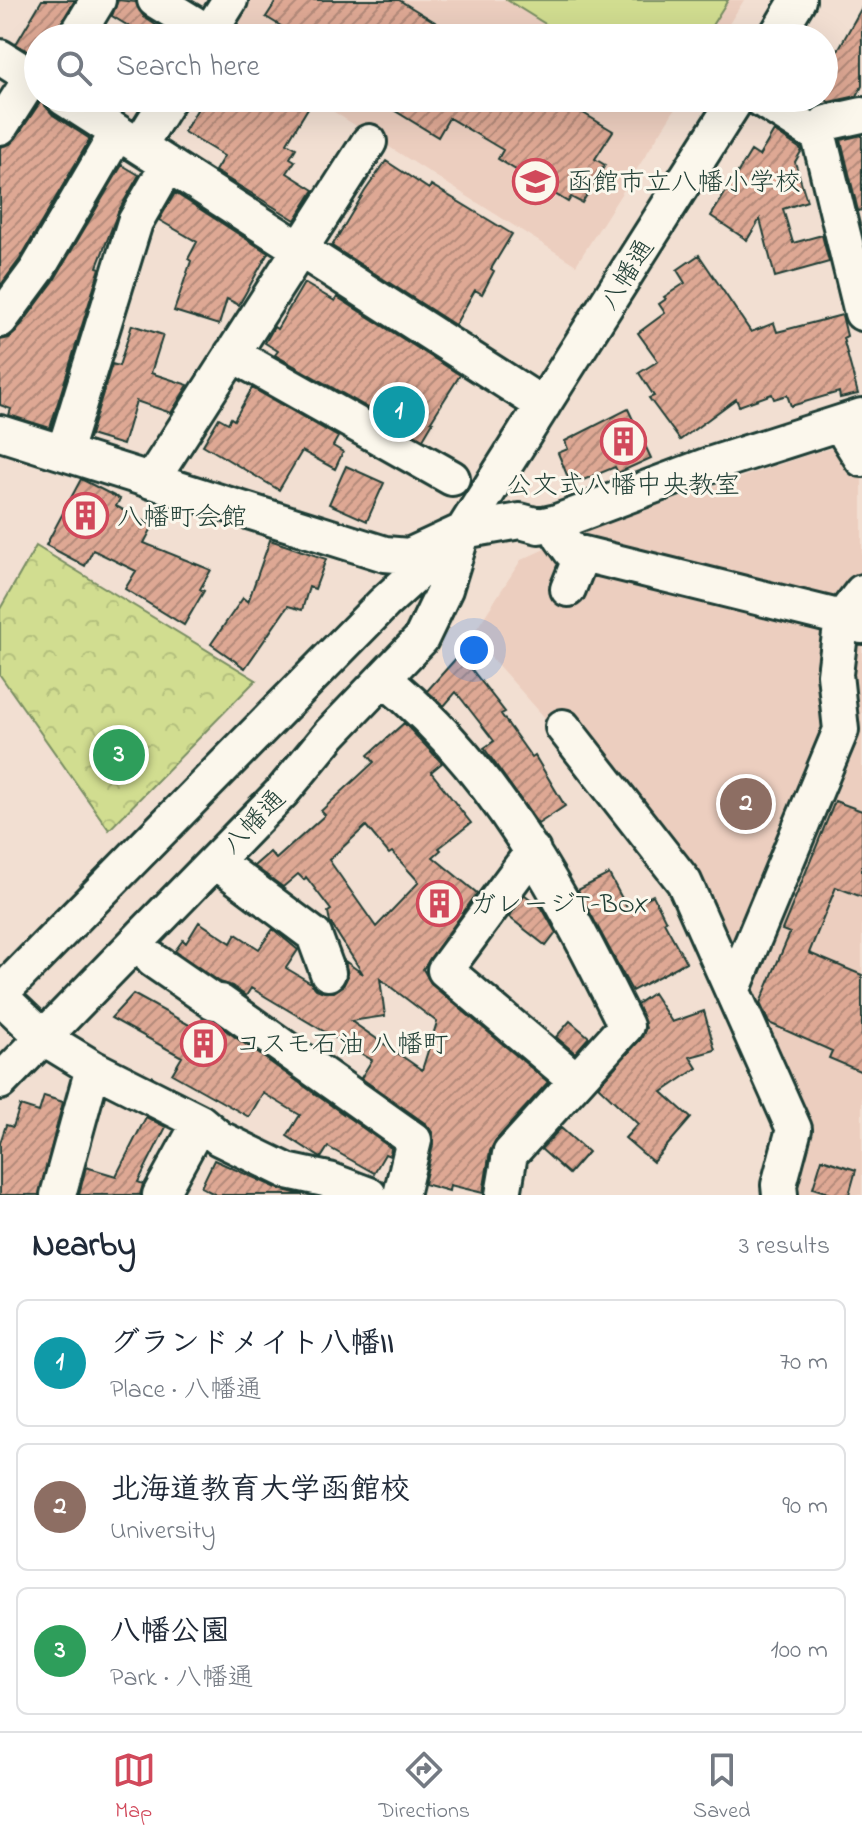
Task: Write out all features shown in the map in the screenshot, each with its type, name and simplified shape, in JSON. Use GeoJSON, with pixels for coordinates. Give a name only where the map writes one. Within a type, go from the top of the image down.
{"type":"FeatureCollection","features":[{"type":"Feature","properties":{"kind":"street"},"geometry":{"type":"LineString","coordinates":[[83,24],[98,0]]}},
{"type":"Feature","properties":{"kind":"street"},"geometry":{"type":"LineString","coordinates":[[155,0],[190,24]]}},
{"type":"Feature","properties":{"kind":"street"},"geometry":{"type":"LineString","coordinates":[[215,24],[230,0]]}},
{"type":"Feature","properties":{"kind":"street"},"geometry":{"type":"LineString","coordinates":[[783,24],[798,0]]}},
{"type":"Feature","properties":{"kind":"street"},"geometry":{"type":"LineString","coordinates":[[0,57],[24,72]]}},
{"type":"Feature","properties":{"kind":"street"},"geometry":{"type":"LineString","coordinates":[[0,127],[24,94]]}},
{"type":"Feature","properties":{"kind":"street"},"geometry":{"type":"LineString","coordinates":[[85,112],[543,405]]}},
{"type":"Feature","properties":{"kind":"street"},"geometry":{"type":"LineString","coordinates":[[0,320],[128,140],[155,112]]}},
{"type":"Feature","properties":{"kind":"street","name":"八幡通"},"geometry":{"type":"LineString","coordinates":[[0,995],[373,614],[463,531],[728,112]]}},
{"type":"Feature","properties":{"kind":"street"},"geometry":{"type":"LineString","coordinates":[[781,112],[819,136]]}},
{"type":"Feature","properties":{"kind":"street"},"geometry":{"type":"LineString","coordinates":[[862,115],[826,123],[819,136],[862,313]]}},
{"type":"Feature","properties":{"kind":"street"},"geometry":{"type":"LineString","coordinates":[[151,481],[369,142]]}},
{"type":"Feature","properties":{"kind":"street"},"geometry":{"type":"LineString","coordinates":[[68,439],[135,222],[168,165]]}},
{"type":"Feature","properties":{"kind":"street"},"geometry":{"type":"LineString","coordinates":[[232,354],[452,478]]}},
{"type":"Feature","properties":{"kind":"street"},"geometry":{"type":"LineString","coordinates":[[0,433],[385,554],[409,556],[463,531],[520,521],[539,526],[557,522],[706,466],[853,419]]}},
{"type":"Feature","properties":{"kind":"street"},"geometry":{"type":"LineString","coordinates":[[853,419],[848,437],[862,459]]}},
{"type":"Feature","properties":{"kind":"street"},"geometry":{"type":"LineString","coordinates":[[557,522],[561,537],[571,551],[855,612],[835,674],[851,730],[733,989]]}},
{"type":"Feature","properties":{"kind":"street","name":"八幡通"},"geometry":{"type":"LineString","coordinates":[[0,1082],[283,791],[330,734],[421,639],[445,589],[463,531]]}},
{"type":"Feature","properties":{"kind":"street"},"geometry":{"type":"LineString","coordinates":[[568,589],[582,554]]}},
{"type":"Feature","properties":{"kind":"street"},"geometry":{"type":"LineString","coordinates":[[384,679],[401,692],[469,761],[533,851],[595,962],[626,1026],[510,1154],[503,1195]]}},
{"type":"Feature","properties":{"kind":"street"},"geometry":{"type":"LineString","coordinates":[[563,727],[684,882],[794,1129],[779,1185],[780,1195]]}},
{"type":"Feature","properties":{"kind":"street"},"geometry":{"type":"LineString","coordinates":[[533,851],[445,970],[576,1080]]}},
{"type":"Feature","properties":{"kind":"street"},"geometry":{"type":"LineString","coordinates":[[215,861],[314,935],[328,973]]}},
{"type":"Feature","properties":{"kind":"street"},"geometry":{"type":"LineString","coordinates":[[153,960],[214,1002],[220,1002],[414,1140],[401,1195]]}},
{"type":"Feature","properties":{"kind":"street"},"geometry":{"type":"LineString","coordinates":[[0,995],[44,1038],[93,1068],[200,1122],[219,1138],[287,1171],[329,1180],[369,1195]]}},
{"type":"Feature","properties":{"kind":"street"},"geometry":{"type":"LineString","coordinates":[[58,1195],[93,1068]]}},
{"type":"Feature","properties":{"kind":"street"},"geometry":{"type":"LineString","coordinates":[[160,1195],[200,1122]]}},
{"type":"Feature","properties":{"kind":"shaded area"},"geometry":{"type":"Polygon","coordinates":[[[250,0],[744,0],[729,24],[235,24],[250,0]]]}},
{"type":"Feature","properties":{"kind":"shaded area","name":"函館市立八幡小学校"},"geometry":{"type":"Polygon","coordinates":[[[334,112],[673,112],[576,265],[334,112]]]}},
{"type":"Feature","properties":{"kind":"shaded area"},"geometry":{"type":"Polygon","coordinates":[[[862,440],[862,1195],[789,1195],[805,1142],[731,967],[555,729],[472,636],[521,560],[592,527],[862,440]]]}},
{"type":"Feature","properties":{"kind":"green space"},"geometry":{"type":"Polygon","coordinates":[[[507,0],[728,0],[713,24],[546,24],[507,0]]]}},
{"type":"Feature","properties":{"kind":"green space"},"geometry":{"type":"Polygon","coordinates":[[[36,546],[256,680],[109,830],[0,675],[0,609],[36,546]]]}},
{"type":"Feature","properties":{"kind":"building"},"geometry":{"type":"Polygon","coordinates":[[[42,0],[75,0],[60,24],[28,24],[42,0]]]}},
{"type":"Feature","properties":{"kind":"building"},"geometry":{"type":"Polygon","coordinates":[[[118,0],[136,2],[144,17],[154,24],[125,24],[112,16],[118,0]]]}},
{"type":"Feature","properties":{"kind":"building"},"geometry":{"type":"Polygon","coordinates":[[[277,0],[399,0],[438,24],[278,24],[266,17],[277,0]]]}},
{"type":"Feature","properties":{"kind":"building"},"geometry":{"type":"Polygon","coordinates":[[[862,7],[862,86],[857,96],[838,100],[838,50],[862,7]]]}},
{"type":"Feature","properties":{"kind":"building"},"geometry":{"type":"Polygon","coordinates":[[[24,30],[24,49],[16,44],[24,30]]]}},
{"type":"Feature","properties":{"kind":"building"},"geometry":{"type":"Polygon","coordinates":[[[34,112],[50,112],[90,139],[20,259],[0,286],[0,147],[16,138],[34,112]]]}},
{"type":"Feature","properties":{"kind":"building"},"geometry":{"type":"Polygon","coordinates":[[[196,112],[306,112],[287,143],[296,148],[290,158],[295,161],[287,173],[314,190],[295,220],[215,171],[224,156],[184,132],[196,112]]]}},
{"type":"Feature","properties":{"kind":"building"},"geometry":{"type":"Polygon","coordinates":[[[397,112],[581,112],[613,131],[595,159],[605,165],[582,203],[571,197],[568,202],[498,159],[503,150],[449,118],[438,137],[397,112]]]}},
{"type":"Feature","properties":{"kind":"building"},"geometry":{"type":"Polygon","coordinates":[[[774,131],[802,150],[795,162],[807,201],[783,209],[793,243],[822,235],[829,262],[775,277],[760,219],[747,240],[711,216],[751,151],[759,156],[774,131]]]}},
{"type":"Feature","properties":{"kind":"building"},"geometry":{"type":"Polygon","coordinates":[[[862,135],[862,210],[858,211],[841,140],[862,135]]]}},
{"type":"Feature","properties":{"kind":"building"},"geometry":{"type":"Polygon","coordinates":[[[386,161],[429,189],[431,185],[512,234],[491,269],[494,271],[482,294],[475,290],[455,325],[332,246],[386,161]]]}},
{"type":"Feature","properties":{"kind":"building"},"geometry":{"type":"Polygon","coordinates":[[[122,165],[139,175],[118,212],[97,267],[100,268],[50,428],[9,415],[11,409],[0,405],[0,340],[16,332],[53,282],[122,165]]]}},
{"type":"Feature","properties":{"kind":"building"},"geometry":{"type":"Polygon","coordinates":[[[175,193],[268,253],[239,305],[227,299],[219,325],[174,311],[191,261],[188,259],[197,242],[159,220],[175,193]]]}},
{"type":"Feature","properties":{"kind":"building"},"geometry":{"type":"Polygon","coordinates":[[[699,255],[751,332],[774,323],[777,332],[842,315],[847,336],[843,338],[858,394],[840,398],[839,392],[791,406],[787,395],[774,399],[772,394],[739,406],[736,399],[680,440],[649,398],[654,396],[639,373],[658,361],[638,333],[665,313],[659,304],[685,283],[677,270],[699,255]]]}},
{"type":"Feature","properties":{"kind":"building"},"geometry":{"type":"Polygon","coordinates":[[[304,283],[335,301],[337,297],[460,375],[423,439],[275,355],[278,351],[265,343],[274,327],[277,329],[304,283]]]}},
{"type":"Feature","properties":{"kind":"building"},"geometry":{"type":"Polygon","coordinates":[[[132,325],[163,335],[151,373],[188,385],[171,413],[136,401],[123,445],[90,435],[112,364],[119,366],[132,325]]]}},
{"type":"Feature","properties":{"kind":"building"},"geometry":{"type":"Polygon","coordinates":[[[252,388],[338,437],[333,446],[343,452],[335,469],[302,451],[279,490],[203,445],[219,418],[228,423],[231,418],[234,420],[252,388]]]}},
{"type":"Feature","properties":{"kind":"building"},"geometry":{"type":"Polygon","coordinates":[[[628,409],[651,458],[618,473],[615,467],[571,485],[558,453],[568,449],[565,441],[628,409]]]}},
{"type":"Feature","properties":{"kind":"building"},"geometry":{"type":"Polygon","coordinates":[[[346,466],[384,483],[367,521],[329,504],[346,466]]]}},
{"type":"Feature","properties":{"kind":"building"},"geometry":{"type":"Polygon","coordinates":[[[81,479],[120,499],[116,506],[153,526],[144,543],[211,570],[200,589],[204,591],[184,625],[125,589],[136,571],[93,550],[85,566],[46,545],[81,479]]]}},
{"type":"Feature","properties":{"kind":"building"},"geometry":{"type":"Polygon","coordinates":[[[270,540],[326,559],[315,589],[309,587],[302,610],[288,606],[245,668],[211,644],[243,598],[248,602],[270,540]]]}},
{"type":"Feature","properties":{"kind":"building"},"geometry":{"type":"Polygon","coordinates":[[[458,656],[505,712],[501,714],[532,758],[535,756],[565,806],[538,824],[484,748],[494,741],[456,692],[444,706],[427,691],[458,656]]]}},
{"type":"Feature","properties":{"kind":"building"},"geometry":{"type":"Polygon","coordinates":[[[404,723],[442,763],[431,772],[471,823],[439,848],[441,850],[433,857],[477,893],[423,969],[432,985],[548,1082],[495,1141],[490,1151],[483,1193],[450,1185],[449,1191],[424,1184],[433,1145],[432,1132],[426,1124],[361,1078],[372,1060],[251,988],[246,996],[220,982],[175,951],[183,940],[186,943],[199,922],[231,943],[236,934],[259,949],[273,929],[298,950],[286,968],[316,989],[334,992],[343,986],[348,976],[345,961],[363,974],[330,922],[328,912],[331,910],[306,877],[304,880],[298,874],[283,887],[254,866],[270,852],[276,859],[325,815],[321,811],[374,762],[368,755],[404,723]],[[366,826],[329,860],[376,927],[419,882],[392,852],[389,854],[366,826]],[[380,979],[385,1016],[351,1021],[422,1070],[437,1022],[380,979]]]}},
{"type":"Feature","properties":{"kind":"building"},"geometry":{"type":"Polygon","coordinates":[[[835,801],[862,811],[862,897],[836,887],[809,953],[862,975],[862,1072],[829,1058],[832,1051],[769,1023],[760,1003],[790,933],[782,930],[835,801]]]}},
{"type":"Feature","properties":{"kind":"building"},"geometry":{"type":"Polygon","coordinates":[[[609,874],[627,908],[653,895],[686,962],[632,991],[578,890],[609,874]]]}},
{"type":"Feature","properties":{"kind":"building"},"geometry":{"type":"Polygon","coordinates":[[[525,895],[542,908],[556,933],[546,946],[509,917],[525,895]]]}},
{"type":"Feature","properties":{"kind":"building"},"geometry":{"type":"Polygon","coordinates":[[[653,993],[672,1022],[704,1011],[715,1050],[690,1057],[697,1068],[662,1092],[691,1118],[653,1162],[625,1138],[638,1124],[598,1086],[641,1039],[646,1028],[637,1004],[653,993]]]}},
{"type":"Feature","properties":{"kind":"building"},"geometry":{"type":"Polygon","coordinates":[[[133,994],[202,1032],[208,1020],[214,1022],[391,1148],[390,1156],[385,1154],[374,1173],[328,1147],[321,1158],[287,1136],[300,1115],[263,1093],[249,1117],[172,1074],[182,1057],[111,1018],[133,994]]]}},
{"type":"Feature","properties":{"kind":"building"},"geometry":{"type":"Polygon","coordinates":[[[570,1021],[589,1037],[575,1053],[556,1037],[570,1021]]]}},
{"type":"Feature","properties":{"kind":"building"},"geometry":{"type":"Polygon","coordinates":[[[44,1096],[63,1102],[39,1195],[0,1195],[0,1143],[6,1125],[13,1127],[20,1106],[39,1112],[44,1096]]]}},
{"type":"Feature","properties":{"kind":"building"},"geometry":{"type":"Polygon","coordinates":[[[146,1117],[166,1127],[138,1182],[143,1184],[140,1195],[79,1195],[86,1167],[116,1176],[146,1117]]]}},
{"type":"Feature","properties":{"kind":"building"},"geometry":{"type":"Polygon","coordinates":[[[561,1128],[588,1152],[569,1174],[541,1149],[561,1128]]]}},
{"type":"Feature","properties":{"kind":"building"},"geometry":{"type":"Polygon","coordinates":[[[822,1159],[856,1170],[849,1195],[834,1195],[813,1188],[822,1159]]]}},
{"type":"Feature","properties":{"kind":"building"},"geometry":{"type":"Polygon","coordinates":[[[214,1160],[279,1189],[303,1195],[216,1195],[201,1187],[214,1160]]]}},
{"type":"Feature","properties":{"kind":"place","name":"函館市立八幡小学校"},"geometry":{"type":"Point","coordinates":[536,181]}},
{"type":"Feature","properties":{"kind":"place","name":"グランドメイト八幡II"},"geometry":{"type":"Point","coordinates":[399,412]}},
{"type":"Feature","properties":{"kind":"place","name":"公文式八幡中央教室"},"geometry":{"type":"Point","coordinates":[623,441]}},
{"type":"Feature","properties":{"kind":"place","name":"八幡町会館"},"geometry":{"type":"Point","coordinates":[86,516]}},
{"type":"Feature","properties":{"kind":"place","name":"八幡公園"},"geometry":{"type":"Point","coordinates":[119,755]}},
{"type":"Feature","properties":{"kind":"place","name":"北海道教育大学函館校"},"geometry":{"type":"Point","coordinates":[746,804]}},
{"type":"Feature","properties":{"kind":"place","name":"ガレージT-BOX"},"geometry":{"type":"Point","coordinates":[439,903]}},
{"type":"Feature","properties":{"kind":"place","name":"コスモ石油 八幡町"},"geometry":{"type":"Point","coordinates":[204,1043]}}]}
